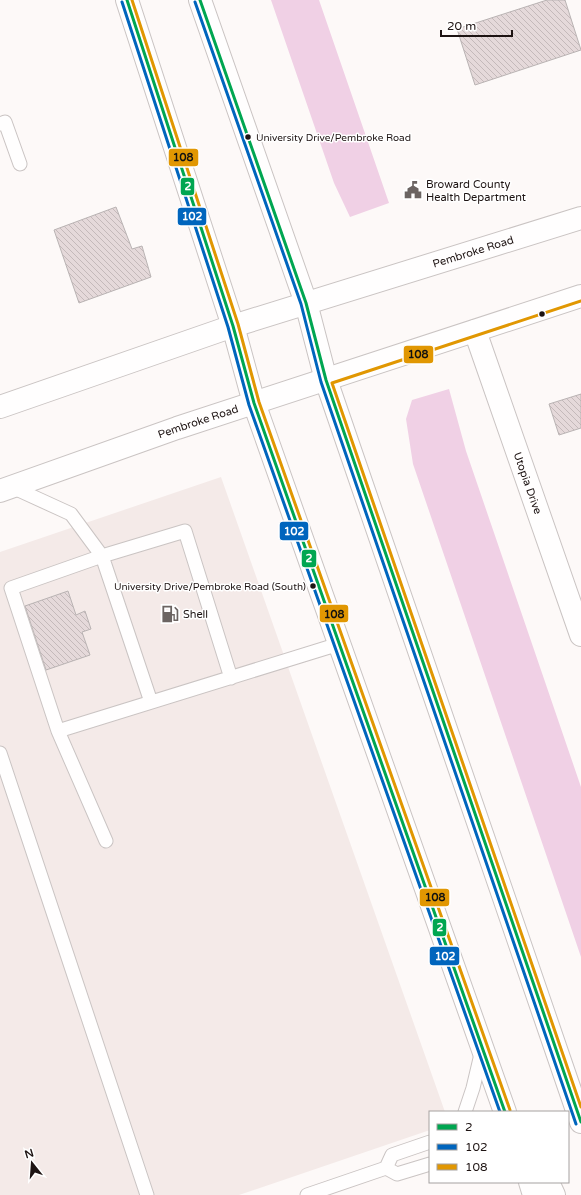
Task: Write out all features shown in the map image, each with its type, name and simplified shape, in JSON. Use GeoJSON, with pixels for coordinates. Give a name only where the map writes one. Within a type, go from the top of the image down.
{"type":"FeatureCollection","features":[{"type":"Feature","properties":{"kind":"main road"},"geometry":{"type":"LineString","coordinates":[[127,0],[233,326],[254,403],[505,1111]]}},
{"type":"Feature","properties":{"kind":"main road"},"geometry":{"type":"LineString","coordinates":[[200,0],[306,303],[326,380],[581,1122]]}},
{"type":"Feature","properties":{"kind":"main road","name":"Pembroke Road"},"geometry":{"type":"LineString","coordinates":[[0,407],[233,326],[581,218]]}},
{"type":"Feature","properties":{"kind":"main road","name":"Pembroke Road"},"geometry":{"type":"LineString","coordinates":[[6,489],[170,430],[475,332],[581,296]]}},
{"type":"Feature","properties":{"kind":"main road","name":"Utopia Drive"},"geometry":{"type":"LineString","coordinates":[[475,332],[575,599],[581,635]]}},
{"type":"Feature","properties":{"kind":"main road"},"geometry":{"type":"LineString","coordinates":[[530,1183],[534,1195]]}},
{"type":"Feature","properties":{"kind":"main road"},"geometry":{"type":"LineString","coordinates":[[548,1183],[554,1195]]}},
{"type":"Feature","properties":{"kind":"lane"},"geometry":{"type":"LineString","coordinates":[[0,124],[5,122],[20,164]]}},
{"type":"Feature","properties":{"kind":"lane"},"geometry":{"type":"LineString","coordinates":[[6,489],[71,514],[102,556],[151,702]]}},
{"type":"Feature","properties":{"kind":"lane"},"geometry":{"type":"LineString","coordinates":[[106,841],[58,731],[11,588],[102,556],[185,531],[231,678]]}},
{"type":"Feature","properties":{"kind":"lane"},"geometry":{"type":"LineString","coordinates":[[58,731],[339,644]]}},
{"type":"Feature","properties":{"kind":"lane"},"geometry":{"type":"LineString","coordinates":[[0,753],[147,1195]]}},
{"type":"Feature","properties":{"kind":"lane"},"geometry":{"type":"LineString","coordinates":[[465,1111],[472,1093],[482,1048]]}},
{"type":"Feature","properties":{"kind":"lane"},"geometry":{"type":"LineString","coordinates":[[307,1195],[386,1168],[392,1155],[429,1142]]}},
{"type":"Feature","properties":{"kind":"lane"},"geometry":{"type":"LineString","coordinates":[[386,1168],[397,1174],[429,1164]]}},
{"type":"Feature","properties":{"kind":"shaded area"},"geometry":{"type":"Polygon","coordinates":[[[271,0],[319,0],[389,203],[350,217],[334,183],[271,0]]]}},
{"type":"Feature","properties":{"kind":"shaded area"},"geometry":{"type":"Polygon","coordinates":[[[449,389],[466,451],[581,787],[581,957],[413,464],[406,419],[412,400],[449,389]]]}},
{"type":"Feature","properties":{"kind":"shaded area"},"geometry":{"type":"Polygon","coordinates":[[[221,477],[445,1111],[429,1111],[429,1130],[239,1195],[0,1195],[0,552],[221,477]]]}},
{"type":"Feature","properties":{"kind":"building"},"geometry":{"type":"Polygon","coordinates":[[[547,0],[565,0],[581,50],[475,85],[457,29],[547,0]]]}},
{"type":"Feature","properties":{"kind":"building"},"geometry":{"type":"Polygon","coordinates":[[[116,207],[132,249],[142,246],[151,277],[79,303],[54,230],[116,207]]]}},
{"type":"Feature","properties":{"kind":"building"},"geometry":{"type":"Polygon","coordinates":[[[581,394],[581,428],[559,435],[549,404],[581,394]]]}},
{"type":"Feature","properties":{"kind":"building"},"geometry":{"type":"Polygon","coordinates":[[[68,591],[76,615],[85,611],[91,629],[82,632],[90,655],[46,670],[25,606],[68,591]]]}},
{"type":"Feature","properties":{"kind":"transit line","name":"2"},"geometry":{"type":"LineString","coordinates":[[127,0],[233,326],[254,403],[505,1111]]}},
{"type":"Feature","properties":{"kind":"transit line","name":"108"},"geometry":{"type":"LineString","coordinates":[[132,0],[238,324],[259,402],[510,1110]]}},
{"type":"Feature","properties":{"kind":"transit line","name":"2"},"geometry":{"type":"LineString","coordinates":[[200,0],[306,303],[326,380],[581,1122]]}},
{"type":"Feature","properties":{"kind":"transit line","name":"102"},"geometry":{"type":"LineString","coordinates":[[122,2],[228,327],[249,405],[500,1111]]}},
{"type":"Feature","properties":{"kind":"transit line","name":"102"},"geometry":{"type":"LineString","coordinates":[[195,2],[301,304],[321,382],[576,1124]]}},
{"type":"Feature","properties":{"kind":"transit line","name":"108"},"geometry":{"type":"LineString","coordinates":[[581,301],[332,383],[581,1107]]}},
{"type":"Feature","properties":{"kind":"place","name":"University Drive/Pembroke Road"},"geometry":{"type":"Point","coordinates":[248,137]}},
{"type":"Feature","properties":{"kind":"place","name":"Broward County Health Department"},"geometry":{"type":"Point","coordinates":[413,190]}},
{"type":"Feature","properties":{"kind":"place","name":"University Drive/Pembroke Road (South)"},"geometry":{"type":"Point","coordinates":[313,586]}},
{"type":"Feature","properties":{"kind":"place","name":"Shell"},"geometry":{"type":"Point","coordinates":[170,614]}}]}
